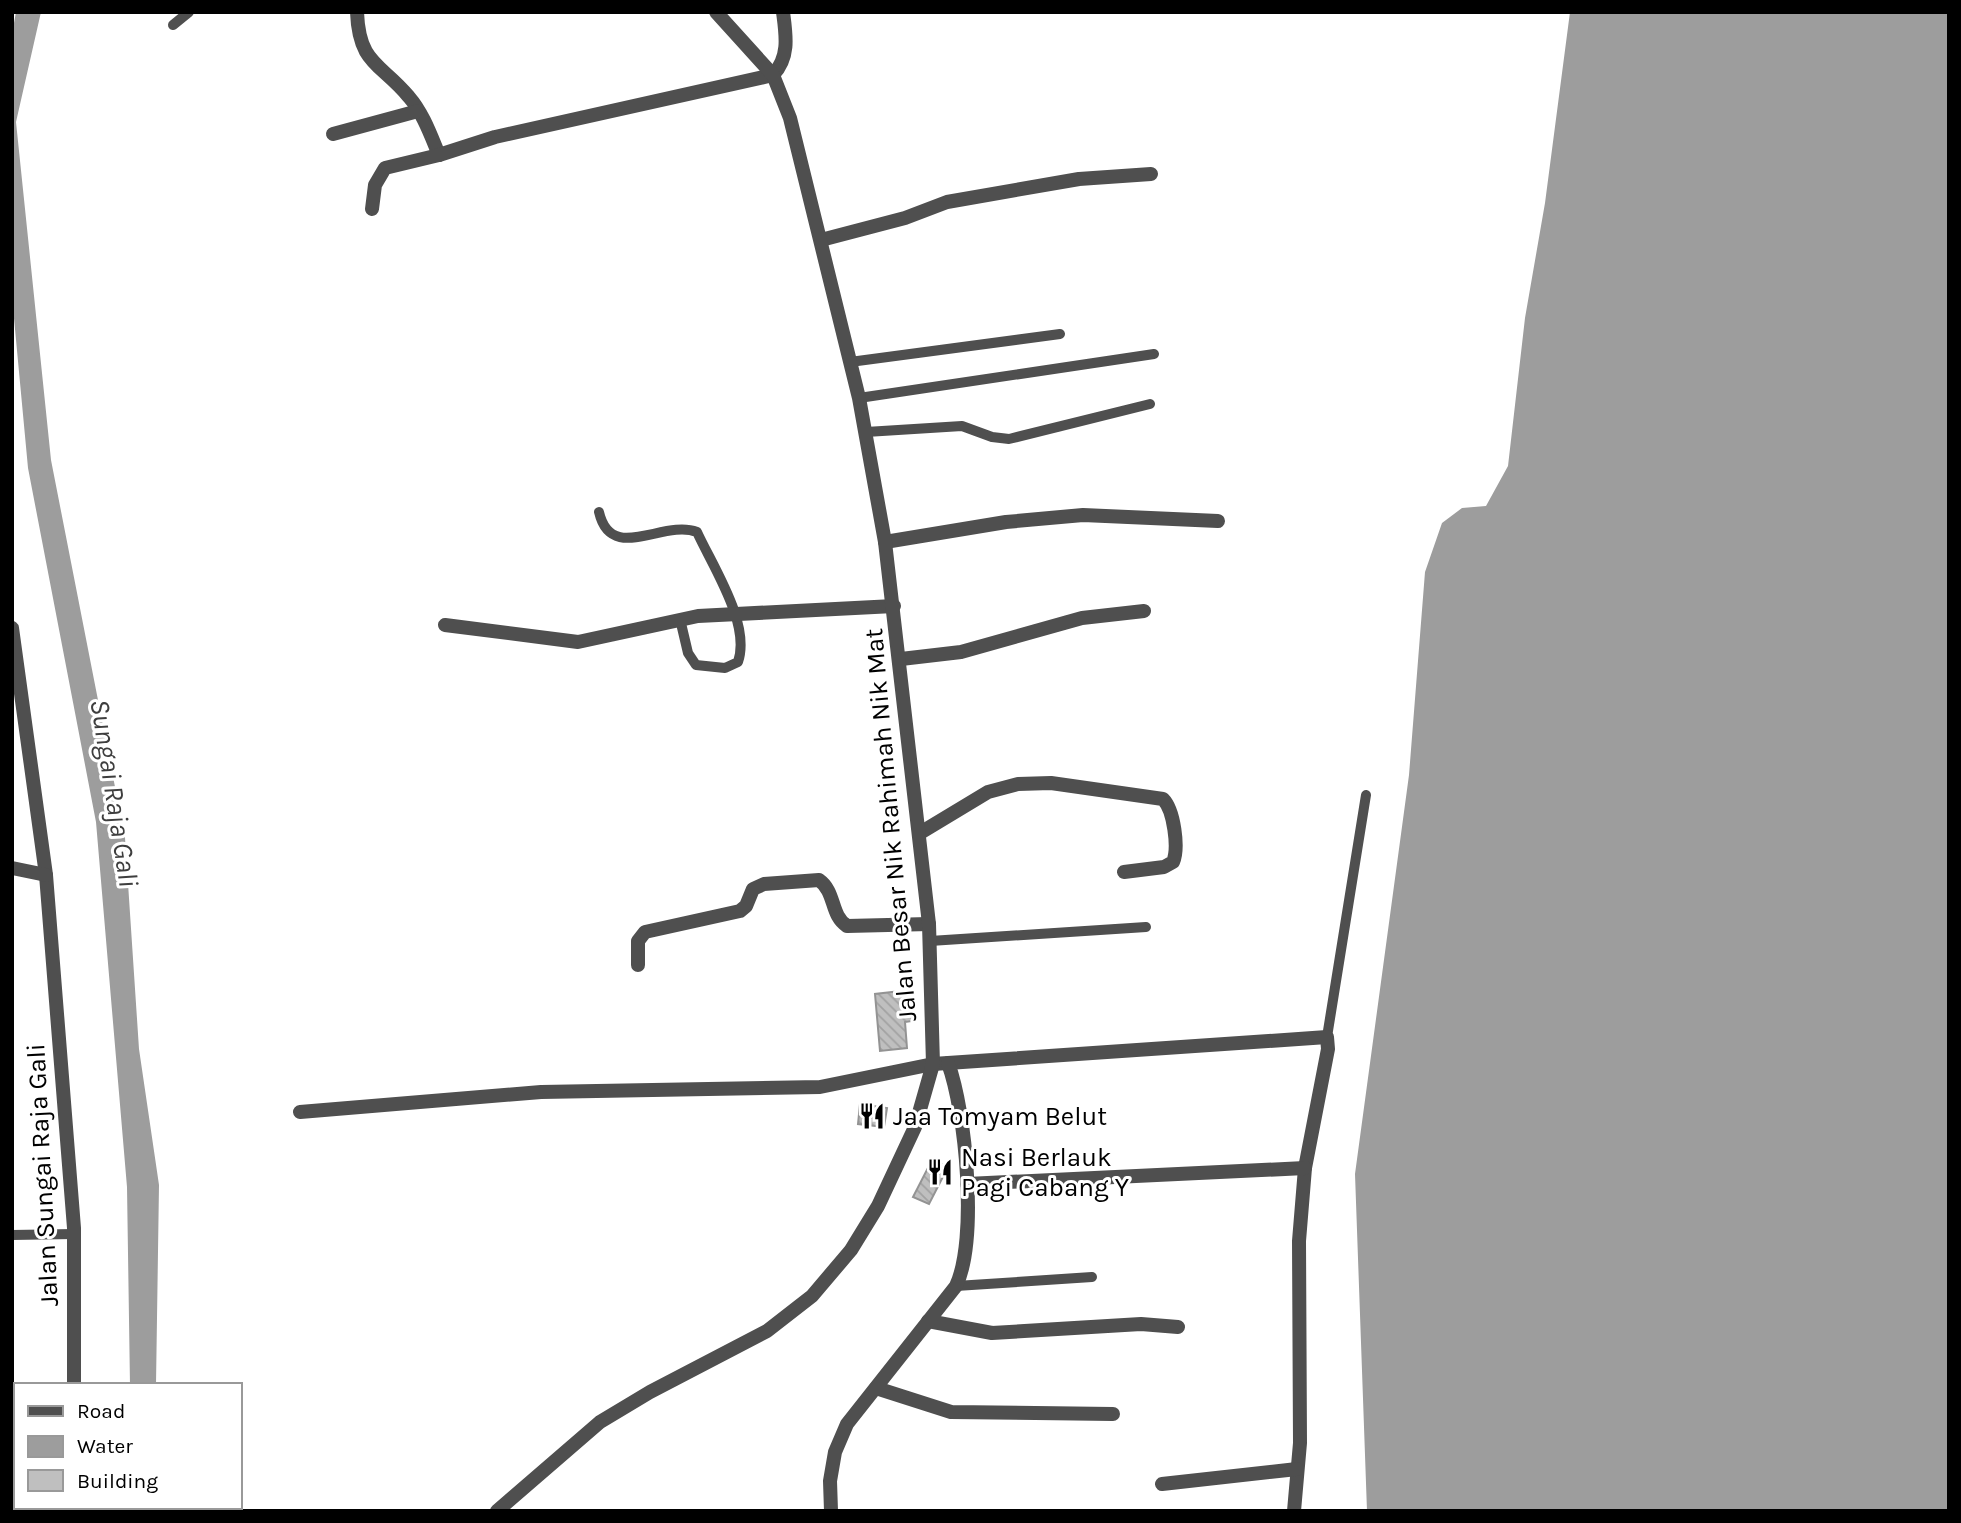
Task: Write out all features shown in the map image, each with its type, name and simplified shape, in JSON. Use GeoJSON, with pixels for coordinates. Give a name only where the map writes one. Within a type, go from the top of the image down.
{"type":"FeatureCollection","features":[{"type":"Feature","properties":{"kind":"street"},"geometry":{"type":"LineString","coordinates":[[358,12],[359,37],[373,65],[410,97],[439,155]]}},
{"type":"Feature","properties":{"kind":"street","name":"Jalan Besar Nik Rahimah Nik Mat"},"geometry":{"type":"LineString","coordinates":[[497,1511],[600,1422],[650,1392],[767,1331],[812,1296],[850,1250],[890,1183],[940,1064],[929,924],[901,659],[885,542],[859,398],[790,118],[773,75],[716,12]]}},
{"type":"Feature","properties":{"kind":"street"},"geometry":{"type":"LineString","coordinates":[[372,209],[375,185],[385,168],[439,155],[504,134],[773,75],[782,66],[785,55],[783,12]]}},
{"type":"Feature","properties":{"kind":"street"},"geometry":{"type":"LineString","coordinates":[[333,134],[418,111]]}},
{"type":"Feature","properties":{"kind":"street"},"geometry":{"type":"LineString","coordinates":[[821,240],[905,218],[947,201],[1079,179],[1151,174]]}},
{"type":"Feature","properties":{"kind":"street"},"geometry":{"type":"LineString","coordinates":[[885,542],[1006,522],[1083,516],[1219,521]]}},
{"type":"Feature","properties":{"kind":"street"},"geometry":{"type":"LineString","coordinates":[[445,625],[578,642],[680,619],[894,606]]}},
{"type":"Feature","properties":{"kind":"street"},"geometry":{"type":"LineString","coordinates":[[901,659],[967,650],[1082,618],[1144,611]]}},
{"type":"Feature","properties":{"kind":"street","name":"Jalan Sungai Raja Gali"},"geometry":{"type":"LineString","coordinates":[[12,628],[46,875],[74,1234],[74,1383]]}},
{"type":"Feature","properties":{"kind":"street"},"geometry":{"type":"LineString","coordinates":[[920,832],[988,792],[1018,784],[1051,783],[1163,799],[1169,808],[1176,852],[1173,862],[1164,867],[1125,872]]}},
{"type":"Feature","properties":{"kind":"street"},"geometry":{"type":"LineString","coordinates":[[12,868],[46,875]]}},
{"type":"Feature","properties":{"kind":"street"},"geometry":{"type":"LineString","coordinates":[[638,965],[638,941],[645,932],[740,911],[746,906],[753,888],[764,884],[820,880],[831,893],[836,914],[847,926],[929,924]]}},
{"type":"Feature","properties":{"kind":"street"},"geometry":{"type":"LineString","coordinates":[[300,1112],[555,1091],[820,1087],[940,1064],[1327,1037],[1328,1049],[1305,1168],[1299,1241],[1300,1443],[1294,1511]]}},
{"type":"Feature","properties":{"kind":"street"},"geometry":{"type":"LineString","coordinates":[[831,1511],[830,1481],[835,1452],[847,1424],[956,1286],[966,1257],[967,1184],[954,1080],[940,1064]]}},
{"type":"Feature","properties":{"kind":"street"},"geometry":{"type":"LineString","coordinates":[[967,1184],[1305,1168]]}},
{"type":"Feature","properties":{"kind":"street"},"geometry":{"type":"LineString","coordinates":[[929,1321],[992,1333],[1141,1324],[1178,1327]]}},
{"type":"Feature","properties":{"kind":"street"},"geometry":{"type":"LineString","coordinates":[[876,1388],[951,1412],[1113,1414]]}},
{"type":"Feature","properties":{"kind":"street"},"geometry":{"type":"LineString","coordinates":[[1162,1484],[1297,1469]]}},
{"type":"Feature","properties":{"kind":"lane"},"geometry":{"type":"LineString","coordinates":[[173,25],[189,12]]}},
{"type":"Feature","properties":{"kind":"lane"},"geometry":{"type":"LineString","coordinates":[[850,362],[1060,334]]}},
{"type":"Feature","properties":{"kind":"lane"},"geometry":{"type":"LineString","coordinates":[[859,398],[1154,354]]}},
{"type":"Feature","properties":{"kind":"lane"},"geometry":{"type":"LineString","coordinates":[[866,432],[962,426],[992,437],[1009,439],[1150,404]]}},
{"type":"Feature","properties":{"kind":"lane"},"geometry":{"type":"LineString","coordinates":[[599,512],[603,528],[609,534],[624,538],[678,528],[697,533],[737,615],[740,655],[738,662],[724,668],[696,666],[688,653],[680,619]]}},
{"type":"Feature","properties":{"kind":"lane"},"geometry":{"type":"LineString","coordinates":[[1327,1037],[1366,795]]}},
{"type":"Feature","properties":{"kind":"lane"},"geometry":{"type":"LineString","coordinates":[[930,941],[1146,927]]}},
{"type":"Feature","properties":{"kind":"lane"},"geometry":{"type":"LineString","coordinates":[[12,1235],[74,1234]]}},
{"type":"Feature","properties":{"kind":"lane"},"geometry":{"type":"LineString","coordinates":[[956,1286],[1092,1278]]}},
{"type":"Feature","properties":{"kind":"water","name":"Sungai Raja Gali"},"geometry":{"type":"Polygon","coordinates":[[[16,12],[41,12],[16,122],[51,460],[125,838],[139,1049],[159,1185],[156,1383],[130,1383],[127,1187],[96,822],[28,468],[12,297],[12,34],[16,12]]]}},
{"type":"Feature","properties":{"kind":"water"},"geometry":{"type":"Polygon","coordinates":[[[1570,12],[1949,12],[1949,1511],[1367,1511],[1355,1174],[1409,775],[1425,572],[1442,523],[1462,508],[1486,506],[1508,466],[1525,318],[1545,203],[1570,12]]]}},
{"type":"Feature","properties":{"kind":"building"},"geometry":{"type":"Polygon","coordinates":[[[909,990],[912,1021],[905,1022],[907,1048],[880,1051],[875,994],[909,990]]]}},
{"type":"Feature","properties":{"kind":"building","name":"Jaa Tomyam Belut"},"geometry":{"type":"Polygon","coordinates":[[[860,1104],[887,1108],[884,1127],[858,1124],[860,1104]]]}},
{"type":"Feature","properties":{"kind":"building"},"geometry":{"type":"Polygon","coordinates":[[[932,1160],[948,1167],[929,1204],[913,1197],[932,1160]]]}},
{"type":"Feature","properties":{"kind":"place","name":"Jaa Tomyam Belut"},"geometry":{"type":"Point","coordinates":[872,1116]}},
{"type":"Feature","properties":{"kind":"place","name":"Nasi Berlauk Pagi Cabang Y"},"geometry":{"type":"Point","coordinates":[940,1172]}}]}
